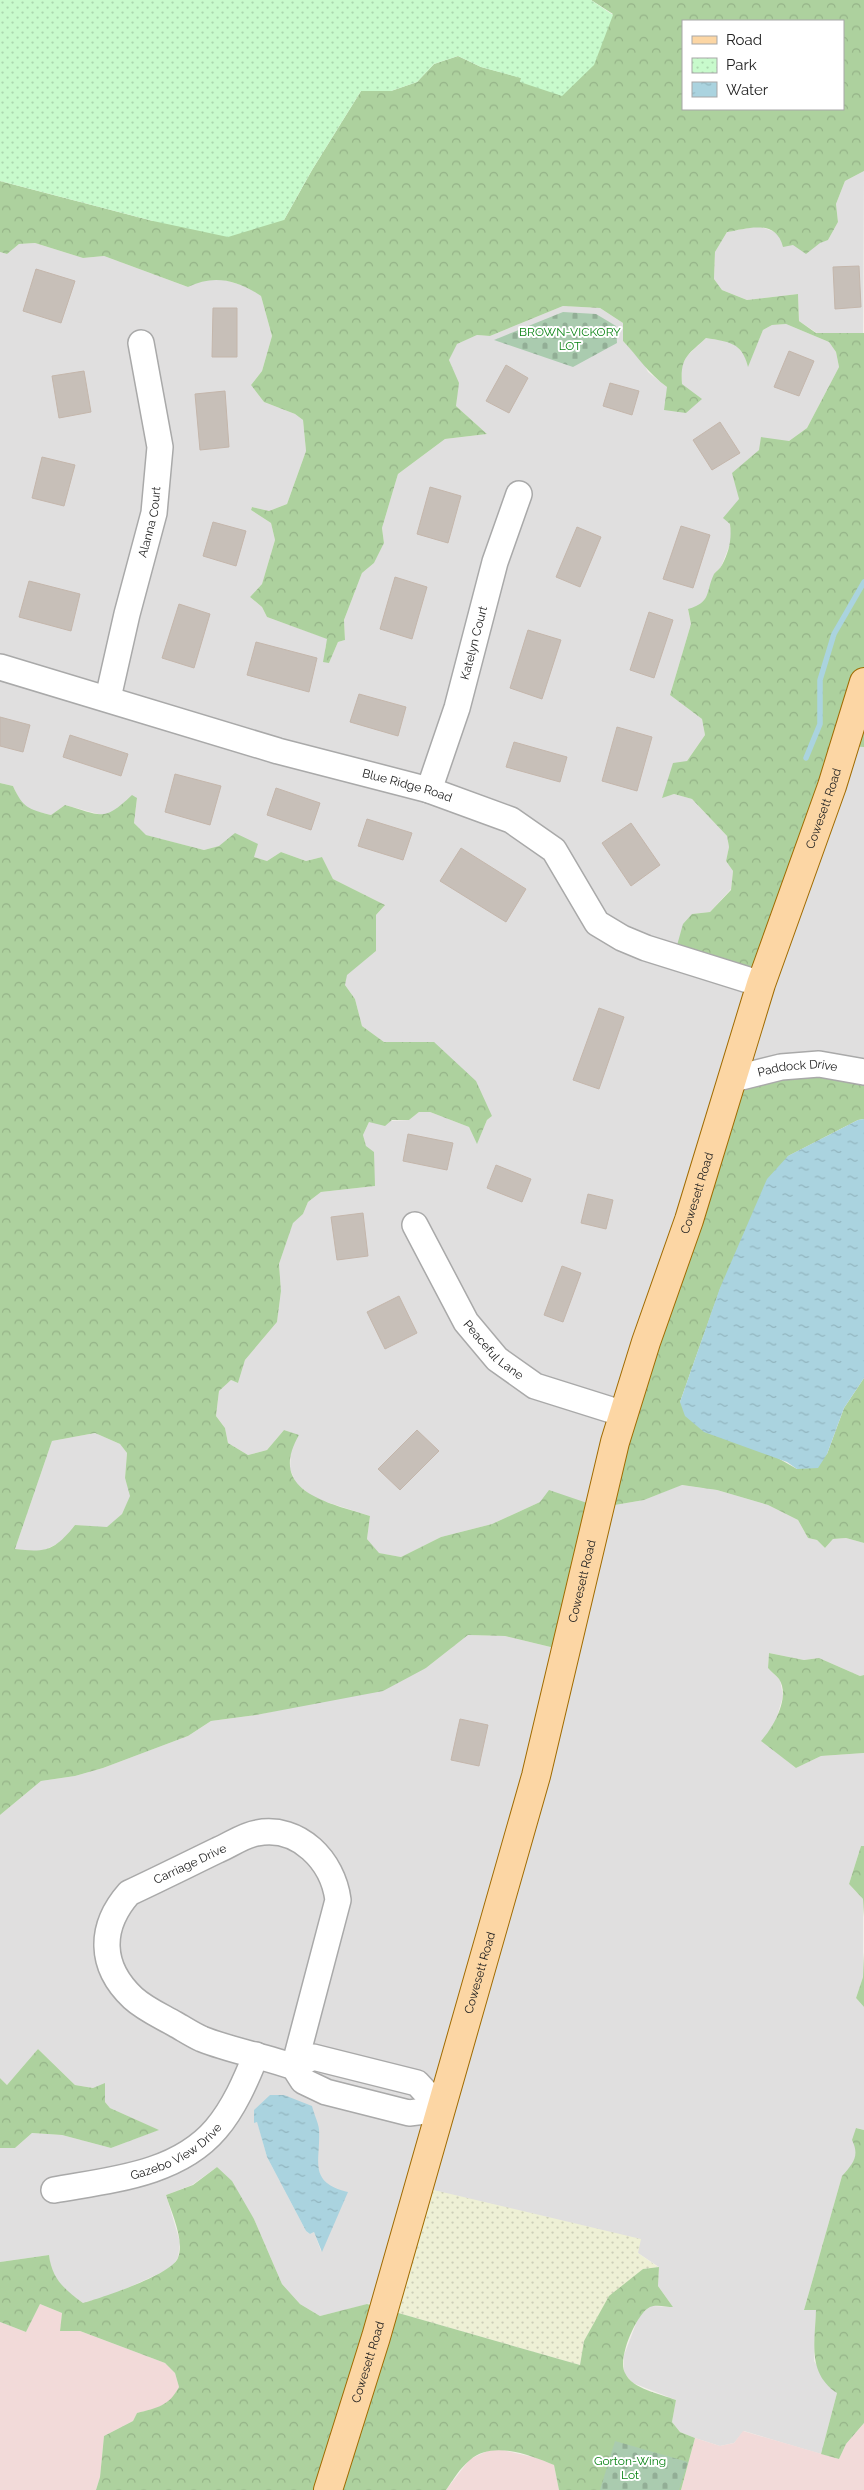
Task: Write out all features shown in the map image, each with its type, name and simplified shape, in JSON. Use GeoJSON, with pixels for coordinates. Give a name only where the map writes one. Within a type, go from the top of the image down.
{"type":"FeatureCollection","features":[{"type":"Feature","properties":{"kind":"main road","name":"Cowesett Road"},"geometry":{"type":"LineString","coordinates":[[328,2490],[376,2337],[539,1762],[600,1502],[624,1414],[733,1079],[761,984],[832,786],[864,682]]}},
{"type":"Feature","properties":{"kind":"street","name":"Alanna Court"},"geometry":{"type":"LineString","coordinates":[[108,698],[127,614],[154,513],[160,447],[141,343]]}},
{"type":"Feature","properties":{"kind":"street","name":"Katelyn Court"},"geometry":{"type":"LineString","coordinates":[[429,790],[457,708],[495,562],[519,494]]}},
{"type":"Feature","properties":{"kind":"street","name":"Blue Ridge Road"},"geometry":{"type":"LineString","coordinates":[[0,666],[278,751],[429,790],[511,820],[554,850],[597,923],[622,938],[674,958],[761,984]]}},
{"type":"Feature","properties":{"kind":"street","name":"Paddock Drive"},"geometry":{"type":"LineString","coordinates":[[733,1079],[780,1067],[819,1064],[864,1072]]}},
{"type":"Feature","properties":{"kind":"street","name":"Peaceful Lane"},"geometry":{"type":"LineString","coordinates":[[415,1226],[466,1322],[497,1359],[536,1386],[624,1414]]}},
{"type":"Feature","properties":{"kind":"street","name":"Carriage Drive"},"geometry":{"type":"LineString","coordinates":[[254,1833],[276,1833],[295,1838],[313,1849],[330,1871],[338,1900],[294,2067],[202,2039],[134,1999],[113,1972],[106,1952],[111,1918],[129,1893],[254,1833]]}},
{"type":"Feature","properties":{"kind":"street","name":"Gazebo View Drive"},"geometry":{"type":"LineString","coordinates":[[54,2190],[146,2172],[189,2151],[216,2129],[243,2085],[256,2055]]}},
{"type":"Feature","properties":{"kind":"street"},"geometry":{"type":"LineString","coordinates":[[294,2067],[312,2057],[417,2083],[441,2109]]}},
{"type":"Feature","properties":{"kind":"shaded area"},"geometry":{"type":"Polygon","coordinates":[[[864,171],[863,334],[817,333],[799,321],[798,294],[747,300],[722,290],[714,279],[715,252],[727,232],[759,226],[775,232],[792,245],[828,240],[838,222],[836,204],[845,181],[864,171]]]}},
{"type":"Feature","properties":{"kind":"shaded area"},"geometry":{"type":"Polygon","coordinates":[[[35,243],[83,258],[104,256],[188,287],[200,281],[218,278],[248,287],[261,296],[272,336],[262,371],[251,385],[264,402],[295,414],[303,420],[306,451],[287,504],[269,511],[252,507],[251,510],[271,523],[275,540],[262,584],[250,597],[262,607],[267,617],[328,639],[325,648],[329,663],[338,642],[345,640],[344,620],[362,573],[374,563],[384,543],[382,528],[398,474],[445,439],[487,434],[456,406],[458,383],[449,360],[456,344],[477,335],[490,336],[563,306],[600,308],[623,323],[623,341],[644,364],[648,372],[667,387],[682,384],[681,367],[687,356],[706,338],[733,342],[745,356],[748,366],[763,330],[772,325],[786,324],[829,342],[836,352],[839,367],[807,428],[789,441],[759,450],[733,473],[739,499],[730,524],[732,539],[721,567],[715,573],[707,598],[699,606],[688,610],[691,624],[670,695],[702,719],[705,735],[662,797],[674,794],[692,799],[727,836],[729,847],[726,861],[733,871],[731,889],[710,912],[692,914],[759,984],[843,746],[864,747],[864,1073],[596,1506],[540,1502],[492,1524],[441,1537],[401,1557],[378,1553],[367,1539],[370,1516],[314,1498],[296,1483],[290,1469],[291,1449],[298,1435],[284,1430],[267,1450],[248,1455],[228,1443],[225,1428],[216,1416],[219,1391],[231,1380],[238,1383],[245,1360],[277,1322],[281,1291],[279,1264],[293,1222],[303,1214],[308,1202],[321,1192],[375,1186],[363,1135],[369,1122],[409,1120],[419,1112],[430,1112],[469,1127],[477,1143],[487,1120],[492,1116],[434,1042],[384,1042],[362,1026],[355,999],[345,985],[346,975],[376,951],[376,915],[385,905],[333,879],[322,857],[306,861],[281,852],[267,861],[253,857],[258,844],[219,846],[204,850],[145,835],[134,823],[137,798],[115,811],[102,815],[65,805],[51,815],[27,809],[19,799],[13,786],[0,783],[0,252],[7,254],[19,244],[35,243]]]}},
{"type":"Feature","properties":{"kind":"shaded area"},"geometry":{"type":"Polygon","coordinates":[[[95,1433],[120,1444],[127,1453],[125,1478],[131,1496],[122,1514],[107,1528],[75,1525],[61,1542],[40,1552],[15,1549],[52,1441],[95,1433]]]}},
{"type":"Feature","properties":{"kind":"shaded area"},"geometry":{"type":"Polygon","coordinates":[[[681,1485],[717,1490],[768,1505],[798,1520],[808,1538],[817,1540],[825,1548],[833,1539],[846,1538],[864,1543],[864,1675],[860,1676],[819,1658],[804,1660],[769,1653],[768,1668],[780,1680],[783,1696],[774,1727],[762,1741],[796,1768],[821,1756],[864,1753],[864,1846],[861,1846],[849,1884],[863,1899],[863,1977],[856,1998],[864,2007],[864,2130],[857,2128],[855,2163],[842,2176],[804,2310],[816,2310],[814,2361],[837,2393],[821,2454],[744,2431],[734,2443],[720,2446],[695,2438],[680,2432],[672,2422],[676,2400],[633,2383],[624,2373],[624,2355],[639,2316],[651,2306],[673,2307],[658,2286],[659,2267],[638,2253],[380,2301],[320,2316],[300,2304],[282,2284],[254,2219],[217,2167],[192,2185],[166,2195],[180,2242],[178,2258],[171,2268],[110,2296],[83,2303],[61,2287],[51,2269],[49,2255],[0,2262],[0,2148],[15,2148],[32,2133],[62,2135],[111,2148],[158,2130],[110,2108],[93,2088],[75,2085],[38,2049],[7,2085],[0,2078],[0,1815],[41,1781],[75,1776],[103,1768],[188,1736],[211,1721],[256,1715],[337,1698],[426,1668],[468,1635],[505,1636],[563,1650],[609,1506],[644,1500],[681,1485]],[[257,2121],[267,2157],[306,2231],[310,2234],[314,2232],[321,2251],[347,2192],[334,2189],[322,2180],[317,2165],[319,2128],[257,2121]]]}},
{"type":"Feature","properties":{"kind":"shaded area"},"geometry":{"type":"Polygon","coordinates":[[[40,2304],[62,2313],[60,2331],[80,2331],[165,2363],[175,2373],[179,2387],[172,2400],[157,2408],[137,2413],[133,2421],[104,2436],[100,2477],[96,2490],[0,2490],[0,2322],[26,2332],[40,2304]]]}},
{"type":"Feature","properties":{"kind":"shaded area"},"geometry":{"type":"Polygon","coordinates":[[[864,2423],[864,2490],[681,2490],[695,2438],[720,2446],[734,2443],[743,2431],[839,2459],[846,2444],[864,2423]]]}},
{"type":"Feature","properties":{"kind":"shaded area"},"geometry":{"type":"Polygon","coordinates":[[[494,2448],[537,2458],[554,2465],[559,2490],[446,2490],[470,2459],[494,2448]]]}},
{"type":"Feature","properties":{"kind":"green space"},"geometry":{"type":"Polygon","coordinates":[[[0,0],[591,0],[613,15],[594,65],[562,96],[520,82],[521,78],[481,67],[458,56],[434,64],[417,82],[391,91],[361,91],[312,170],[284,220],[228,237],[153,221],[0,181],[0,0]]]}},
{"type":"Feature","properties":{"kind":"green space"},"geometry":{"type":"Polygon","coordinates":[[[591,0],[864,0],[864,171],[845,181],[836,204],[838,222],[828,240],[820,243],[806,254],[793,245],[783,247],[774,232],[768,229],[753,228],[727,232],[715,252],[714,279],[722,290],[747,300],[798,294],[799,321],[816,333],[864,333],[864,747],[843,746],[763,979],[674,956],[683,924],[692,914],[710,912],[731,890],[733,871],[726,861],[729,847],[727,836],[692,799],[674,794],[662,798],[673,763],[687,761],[705,735],[702,719],[670,695],[691,624],[688,609],[701,603],[707,596],[714,574],[721,566],[728,550],[731,535],[730,524],[723,518],[739,499],[732,473],[759,450],[761,437],[789,441],[807,428],[839,367],[836,352],[829,342],[786,324],[772,325],[763,330],[748,367],[742,352],[738,348],[728,342],[706,338],[686,357],[682,368],[682,384],[702,399],[686,413],[664,410],[667,387],[649,371],[623,341],[623,323],[600,308],[563,306],[490,336],[477,335],[457,344],[449,360],[459,383],[456,406],[487,434],[445,439],[398,474],[382,528],[384,543],[374,563],[362,573],[344,620],[345,640],[338,642],[329,663],[323,662],[327,639],[267,617],[262,607],[250,597],[262,584],[275,540],[271,523],[251,510],[252,507],[269,511],[287,504],[306,451],[303,420],[295,414],[264,402],[251,385],[262,371],[272,336],[261,296],[243,286],[225,281],[207,281],[188,287],[104,256],[83,258],[35,243],[19,244],[7,254],[0,252],[0,181],[153,221],[284,220],[312,170],[361,91],[391,91],[417,82],[434,64],[458,56],[481,67],[522,78],[520,82],[613,14],[591,0]]]}},
{"type":"Feature","properties":{"kind":"green space","name":"BROWN-VICKORY LOT"},"geometry":{"type":"Polygon","coordinates":[[[563,312],[596,314],[616,326],[617,343],[573,367],[494,340],[563,312]]]}},
{"type":"Feature","properties":{"kind":"green space"},"geometry":{"type":"Polygon","coordinates":[[[0,783],[13,786],[20,799],[27,806],[51,815],[65,805],[94,814],[108,813],[132,795],[137,798],[134,823],[146,835],[204,850],[219,846],[235,833],[258,844],[254,857],[267,861],[281,852],[306,861],[322,857],[333,879],[385,905],[376,915],[376,951],[347,975],[345,985],[355,999],[362,1026],[384,1042],[434,1042],[476,1081],[492,1116],[487,1120],[477,1144],[469,1127],[430,1112],[419,1112],[409,1120],[392,1120],[385,1126],[369,1122],[363,1135],[366,1146],[374,1152],[375,1186],[321,1192],[308,1202],[303,1214],[293,1223],[279,1264],[281,1291],[277,1322],[245,1360],[238,1383],[231,1380],[219,1391],[216,1416],[225,1428],[228,1443],[248,1455],[267,1450],[284,1430],[299,1435],[291,1454],[291,1470],[296,1482],[307,1492],[321,1500],[370,1516],[367,1539],[379,1553],[401,1557],[441,1537],[492,1524],[540,1502],[549,1490],[596,1506],[735,1077],[864,1073],[864,1119],[858,1120],[788,1156],[720,1289],[680,1402],[797,1469],[827,1454],[844,1408],[864,1378],[864,1543],[846,1538],[833,1539],[825,1548],[817,1540],[808,1538],[798,1520],[768,1505],[717,1490],[682,1485],[644,1500],[609,1506],[563,1650],[505,1636],[468,1635],[426,1668],[383,1691],[256,1715],[211,1721],[188,1736],[103,1768],[75,1776],[41,1781],[0,1815],[0,783]],[[95,1433],[52,1441],[15,1549],[43,1550],[50,1548],[62,1540],[75,1525],[107,1527],[122,1514],[130,1496],[125,1478],[127,1453],[120,1444],[95,1433]]]}},
{"type":"Feature","properties":{"kind":"green space"},"geometry":{"type":"Polygon","coordinates":[[[769,1653],[804,1660],[819,1658],[860,1676],[864,1675],[864,1753],[821,1756],[796,1768],[761,1741],[771,1728],[779,1712],[783,1694],[779,1679],[768,1668],[769,1653]]]}},
{"type":"Feature","properties":{"kind":"green space"},"geometry":{"type":"Polygon","coordinates":[[[861,1846],[864,1846],[864,1917],[863,1899],[849,1884],[861,1846]]]}},
{"type":"Feature","properties":{"kind":"green space"},"geometry":{"type":"Polygon","coordinates":[[[864,1952],[864,2007],[856,1998],[863,1977],[864,1952]]]}},
{"type":"Feature","properties":{"kind":"green space"},"geometry":{"type":"Polygon","coordinates":[[[38,2049],[75,2085],[93,2088],[105,2083],[105,2102],[110,2108],[159,2130],[111,2148],[62,2135],[32,2133],[15,2148],[0,2148],[0,2078],[7,2085],[38,2049]]]}},
{"type":"Feature","properties":{"kind":"green space"},"geometry":{"type":"Polygon","coordinates":[[[856,2128],[864,2130],[864,2423],[846,2444],[839,2459],[821,2454],[837,2393],[827,2385],[817,2366],[814,2345],[816,2310],[804,2310],[842,2176],[854,2160],[855,2151],[852,2140],[856,2128]]]}},
{"type":"Feature","properties":{"kind":"green space"},"geometry":{"type":"Polygon","coordinates":[[[217,2167],[232,2181],[254,2219],[282,2284],[300,2304],[320,2316],[367,2304],[580,2365],[584,2341],[609,2296],[643,2269],[659,2267],[658,2286],[673,2307],[652,2306],[639,2318],[629,2337],[623,2366],[629,2379],[640,2387],[676,2400],[672,2422],[680,2432],[695,2438],[681,2490],[559,2490],[554,2465],[534,2457],[500,2450],[479,2454],[470,2460],[460,2470],[446,2490],[96,2490],[100,2477],[104,2436],[133,2421],[137,2413],[156,2408],[167,2402],[179,2387],[175,2373],[165,2363],[80,2331],[60,2331],[62,2313],[40,2304],[26,2332],[0,2322],[0,2262],[49,2255],[53,2271],[60,2283],[83,2303],[135,2285],[163,2272],[173,2265],[178,2258],[180,2251],[179,2235],[166,2195],[193,2185],[217,2167]]]}},
{"type":"Feature","properties":{"kind":"green space"},"geometry":{"type":"Polygon","coordinates":[[[421,2187],[641,2239],[638,2253],[658,2267],[643,2269],[584,2341],[580,2365],[367,2304],[380,2301],[421,2187]]]}},
{"type":"Feature","properties":{"kind":"green space","name":"Gorton-Wing Lot"},"geometry":{"type":"Polygon","coordinates":[[[615,2441],[688,2462],[679,2490],[600,2490],[615,2441]]]}},
{"type":"Feature","properties":{"kind":"water"},"geometry":{"type":"Polygon","coordinates":[[[864,1119],[864,1378],[844,1408],[827,1454],[818,1468],[797,1469],[787,1462],[704,1432],[685,1416],[680,1402],[720,1288],[767,1179],[788,1156],[858,1120],[864,1119]]]}},
{"type":"Feature","properties":{"kind":"water"},"geometry":{"type":"Polygon","coordinates":[[[270,2095],[284,2095],[312,2106],[319,2129],[318,2160],[321,2176],[335,2188],[348,2192],[322,2252],[314,2232],[310,2234],[306,2231],[267,2157],[257,2122],[254,2123],[254,2110],[270,2095]]]}},
{"type":"Feature","properties":{"kind":"building"},"geometry":{"type":"Polygon","coordinates":[[[859,266],[861,307],[835,309],[833,267],[859,266]]]}},
{"type":"Feature","properties":{"kind":"building"},"geometry":{"type":"Polygon","coordinates":[[[36,269],[75,281],[61,323],[23,311],[36,269]]]}},
{"type":"Feature","properties":{"kind":"building"},"geometry":{"type":"Polygon","coordinates":[[[213,308],[237,308],[237,357],[212,357],[213,308]]]}},
{"type":"Feature","properties":{"kind":"building"},"geometry":{"type":"Polygon","coordinates":[[[789,351],[814,361],[799,396],[774,387],[789,351]]]}},
{"type":"Feature","properties":{"kind":"building"},"geometry":{"type":"Polygon","coordinates":[[[506,365],[528,378],[509,413],[486,401],[506,365]]]}},
{"type":"Feature","properties":{"kind":"building"},"geometry":{"type":"Polygon","coordinates":[[[84,371],[91,412],[59,418],[52,376],[84,371]]]}},
{"type":"Feature","properties":{"kind":"building"},"geometry":{"type":"Polygon","coordinates":[[[610,383],[639,391],[632,415],[603,406],[610,383]]]}},
{"type":"Feature","properties":{"kind":"building"},"geometry":{"type":"Polygon","coordinates":[[[225,391],[229,447],[200,450],[195,394],[225,391]]]}},
{"type":"Feature","properties":{"kind":"building"},"geometry":{"type":"Polygon","coordinates":[[[720,422],[740,453],[712,470],[693,440],[720,422]]]}},
{"type":"Feature","properties":{"kind":"building"},"geometry":{"type":"Polygon","coordinates":[[[42,457],[75,465],[64,506],[32,498],[42,457]]]}},
{"type":"Feature","properties":{"kind":"building"},"geometry":{"type":"Polygon","coordinates":[[[430,487],[461,496],[448,543],[417,534],[430,487]]]}},
{"type":"Feature","properties":{"kind":"building"},"geometry":{"type":"Polygon","coordinates":[[[213,522],[246,531],[236,566],[203,556],[213,522]]]}},
{"type":"Feature","properties":{"kind":"building"},"geometry":{"type":"Polygon","coordinates":[[[681,526],[710,535],[693,588],[663,579],[681,526]]]}},
{"type":"Feature","properties":{"kind":"building"},"geometry":{"type":"Polygon","coordinates":[[[577,527],[601,537],[580,587],[556,577],[577,527]]]}},
{"type":"Feature","properties":{"kind":"building"},"geometry":{"type":"Polygon","coordinates":[[[395,577],[427,587],[412,639],[380,629],[395,577]]]}},
{"type":"Feature","properties":{"kind":"building"},"geometry":{"type":"Polygon","coordinates":[[[29,581],[80,594],[71,631],[19,617],[29,581]]]}},
{"type":"Feature","properties":{"kind":"building"},"geometry":{"type":"Polygon","coordinates":[[[179,604],[210,614],[194,668],[162,658],[179,604]]]}},
{"type":"Feature","properties":{"kind":"building"},"geometry":{"type":"Polygon","coordinates":[[[649,612],[673,620],[654,678],[630,670],[649,612]]]}},
{"type":"Feature","properties":{"kind":"building"},"geometry":{"type":"Polygon","coordinates":[[[528,630],[561,640],[542,699],[510,688],[528,630]]]}},
{"type":"Feature","properties":{"kind":"building"},"geometry":{"type":"Polygon","coordinates":[[[256,642],[317,658],[309,692],[247,675],[256,642]]]}},
{"type":"Feature","properties":{"kind":"building"},"geometry":{"type":"Polygon","coordinates":[[[359,694],[406,707],[398,736],[350,722],[359,694]]]}},
{"type":"Feature","properties":{"kind":"building"},"geometry":{"type":"Polygon","coordinates":[[[0,717],[30,725],[23,752],[0,746],[0,717]]]}},
{"type":"Feature","properties":{"kind":"building"},"geometry":{"type":"Polygon","coordinates":[[[617,727],[652,737],[637,791],[602,781],[617,727]]]}},
{"type":"Feature","properties":{"kind":"building"},"geometry":{"type":"Polygon","coordinates":[[[70,735],[128,754],[121,776],[63,757],[70,735]]]}},
{"type":"Feature","properties":{"kind":"building"},"geometry":{"type":"Polygon","coordinates":[[[514,742],[567,757],[560,782],[506,767],[514,742]]]}},
{"type":"Feature","properties":{"kind":"building"},"geometry":{"type":"Polygon","coordinates":[[[175,774],[221,786],[210,825],[165,812],[175,774]]]}},
{"type":"Feature","properties":{"kind":"building"},"geometry":{"type":"Polygon","coordinates":[[[276,788],[320,803],[311,830],[267,815],[276,788]]]}},
{"type":"Feature","properties":{"kind":"building"},"geometry":{"type":"Polygon","coordinates":[[[367,819],[412,833],[403,860],[358,846],[367,819]]]}},
{"type":"Feature","properties":{"kind":"building"},"geometry":{"type":"Polygon","coordinates":[[[631,823],[660,865],[631,886],[602,843],[631,823]]]}},
{"type":"Feature","properties":{"kind":"building"},"geometry":{"type":"Polygon","coordinates":[[[461,848],[526,889],[506,922],[440,881],[461,848]]]}},
{"type":"Feature","properties":{"kind":"building"},"geometry":{"type":"Polygon","coordinates":[[[599,1008],[624,1017],[599,1089],[573,1080],[599,1008]]]}},
{"type":"Feature","properties":{"kind":"building"},"geometry":{"type":"Polygon","coordinates":[[[408,1134],[453,1143],[447,1170],[403,1161],[408,1134]]]}},
{"type":"Feature","properties":{"kind":"building"},"geometry":{"type":"Polygon","coordinates":[[[496,1165],[531,1179],[522,1202],[487,1188],[496,1165]]]}},
{"type":"Feature","properties":{"kind":"building"},"geometry":{"type":"Polygon","coordinates":[[[588,1194],[613,1200],[606,1229],[581,1223],[588,1194]]]}},
{"type":"Feature","properties":{"kind":"building"},"geometry":{"type":"Polygon","coordinates":[[[363,1213],[368,1256],[337,1260],[331,1217],[363,1213]]]}},
{"type":"Feature","properties":{"kind":"building"},"geometry":{"type":"Polygon","coordinates":[[[562,1266],[581,1273],[563,1322],[544,1315],[562,1266]]]}},
{"type":"Feature","properties":{"kind":"building"},"geometry":{"type":"Polygon","coordinates":[[[399,1296],[417,1333],[385,1349],[367,1312],[399,1296]]]}},
{"type":"Feature","properties":{"kind":"building"},"geometry":{"type":"Polygon","coordinates":[[[417,1430],[439,1451],[400,1490],[378,1469],[417,1430]]]}},
{"type":"Feature","properties":{"kind":"building"},"geometry":{"type":"Polygon","coordinates":[[[460,1719],[488,1725],[479,1766],[451,1760],[460,1719]]]}},
{"type":"Feature","properties":{"kind":"waterway"},"geometry":{"type":"LineString","coordinates":[[806,758],[820,724],[820,680],[834,634],[864,582]]}}]}
